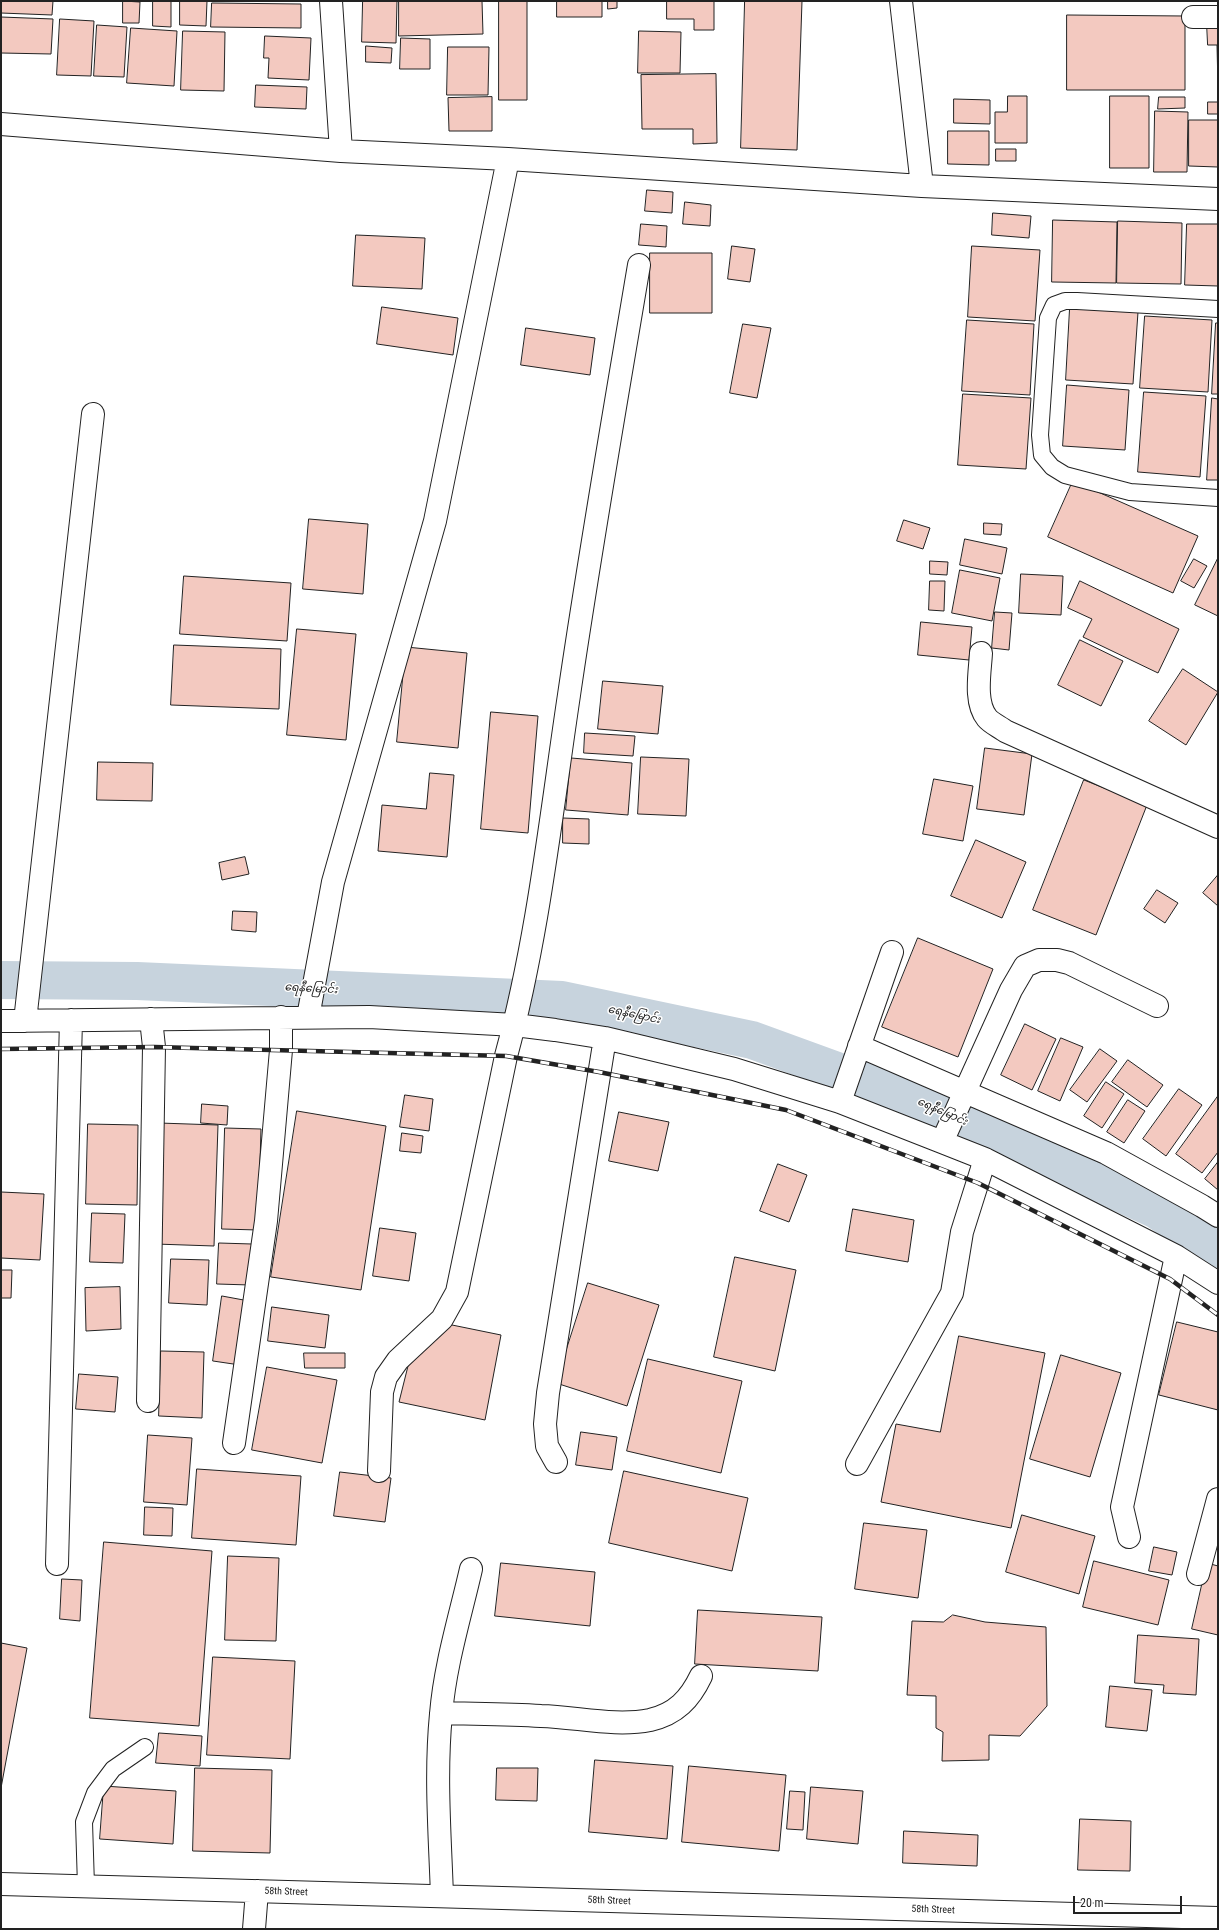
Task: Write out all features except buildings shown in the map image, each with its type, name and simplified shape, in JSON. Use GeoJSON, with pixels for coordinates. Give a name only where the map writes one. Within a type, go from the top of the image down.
{"type":"FeatureCollection","features":[{"type":"Feature","properties":{"kind":"street"},"geometry":{"type":"LineString","coordinates":[[331,1],[341,151]]}},
{"type":"Feature","properties":{"kind":"street"},"geometry":{"type":"LineString","coordinates":[[901,1],[922,186]]}},
{"type":"Feature","properties":{"kind":"street"},"geometry":{"type":"LineString","coordinates":[[1193,17],[1218,17]]}},
{"type":"Feature","properties":{"kind":"street"},"geometry":{"type":"LineString","coordinates":[[1,124],[341,151],[922,186],[1218,199]]}},
{"type":"Feature","properties":{"kind":"street"},"geometry":{"type":"LineString","coordinates":[[308,1017],[333,882],[435,521],[508,160]]}},
{"type":"Feature","properties":{"kind":"street"},"geometry":{"type":"LineString","coordinates":[[379,1471],[382,1392],[386,1377],[398,1360],[442,1319],[456,1292],[506,1056],[515,1026],[539,898],[592,540],[639,265]]}},
{"type":"Feature","properties":{"kind":"street"},"geometry":{"type":"LineString","coordinates":[[25,1021],[93,414]]}},
{"type":"Feature","properties":{"kind":"street"},"geometry":{"type":"LineString","coordinates":[[981,653],[981,708],[988,719],[1005,731],[1218,827]]}},
{"type":"Feature","properties":{"kind":"street"},"geometry":{"type":"LineString","coordinates":[[840,1102],[892,952]]}},
{"type":"Feature","properties":{"kind":"street"},"geometry":{"type":"LineString","coordinates":[[942,1142],[1010,990],[1025,966],[1039,960],[1057,960],[1069,963],[1157,1006]]}},
{"type":"Feature","properties":{"kind":"street"},"geometry":{"type":"LineString","coordinates":[[1,1021],[369,1017],[515,1026],[555,1030],[605,1038],[734,1069],[840,1102],[985,1159],[1176,1256],[1218,1283]]}},
{"type":"Feature","properties":{"kind":"street"},"geometry":{"type":"LineString","coordinates":[[234,1443],[266,1221],[281,1050],[281,1018]]}},
{"type":"Feature","properties":{"kind":"street"},"geometry":{"type":"LineString","coordinates":[[148,1401],[154,1047],[151,1019]]}},
{"type":"Feature","properties":{"kind":"street"},"geometry":{"type":"LineString","coordinates":[[57,1564],[71,1020]]}},
{"type":"Feature","properties":{"kind":"street"},"geometry":{"type":"LineString","coordinates":[[556,1462],[546,1446],[545,1424],[548,1393],[605,1038]]}},
{"type":"Feature","properties":{"kind":"street"},"geometry":{"type":"LineString","coordinates":[[859,1046],[1106,1153],[1218,1216]]}},
{"type":"Feature","properties":{"kind":"street"},"geometry":{"type":"LineString","coordinates":[[857,1464],[952,1294],[962,1232],[985,1159]]}},
{"type":"Feature","properties":{"kind":"street"},"geometry":{"type":"LineString","coordinates":[[1129,1537],[1122,1507],[1176,1256]]}},
{"type":"Feature","properties":{"kind":"street"},"geometry":{"type":"LineString","coordinates":[[1198,1574],[1218,1499]]}},
{"type":"Feature","properties":{"kind":"street"},"geometry":{"type":"LineString","coordinates":[[442,1896],[437,1771],[441,1713],[450,1656],[471,1569]]}},
{"type":"Feature","properties":{"kind":"street"},"geometry":{"type":"LineString","coordinates":[[441,1713],[541,1716],[627,1723],[651,1720],[669,1713],[683,1704],[693,1694],[701,1676]]}},
{"type":"Feature","properties":{"kind":"street","name":"58th Street"},"geometry":{"type":"LineString","coordinates":[[1,1884],[442,1896],[1136,1922],[1218,1918]]}},
{"type":"Feature","properties":{"kind":"street"},"geometry":{"type":"LineString","coordinates":[[254,1929],[257,1891]]}},
{"type":"Feature","properties":{"kind":"lane"},"geometry":{"type":"LineString","coordinates":[[1218,309],[1065,300],[1054,305],[1048,318],[1040,435],[1042,455],[1052,467],[1065,475],[1130,492],[1218,498]]}},
{"type":"Feature","properties":{"kind":"lane"},"geometry":{"type":"LineString","coordinates":[[86,1886],[84,1822],[95,1793],[113,1769],[145,1747]]}},
{"type":"Feature","properties":{"kind":"waterway","name":"ရေနီမြောင်း"},"geometry":{"type":"LineString","coordinates":[[1,980],[137,981],[562,1000],[752,1040],[925,1103],[1157,1210],[1218,1252]]}},
{"type":"Feature","properties":{"kind":"railway"},"geometry":{"type":"LineString","coordinates":[[1,1049],[154,1047],[506,1056],[599,1072],[786,1110],[978,1183],[1170,1279],[1218,1315]]}}]}
